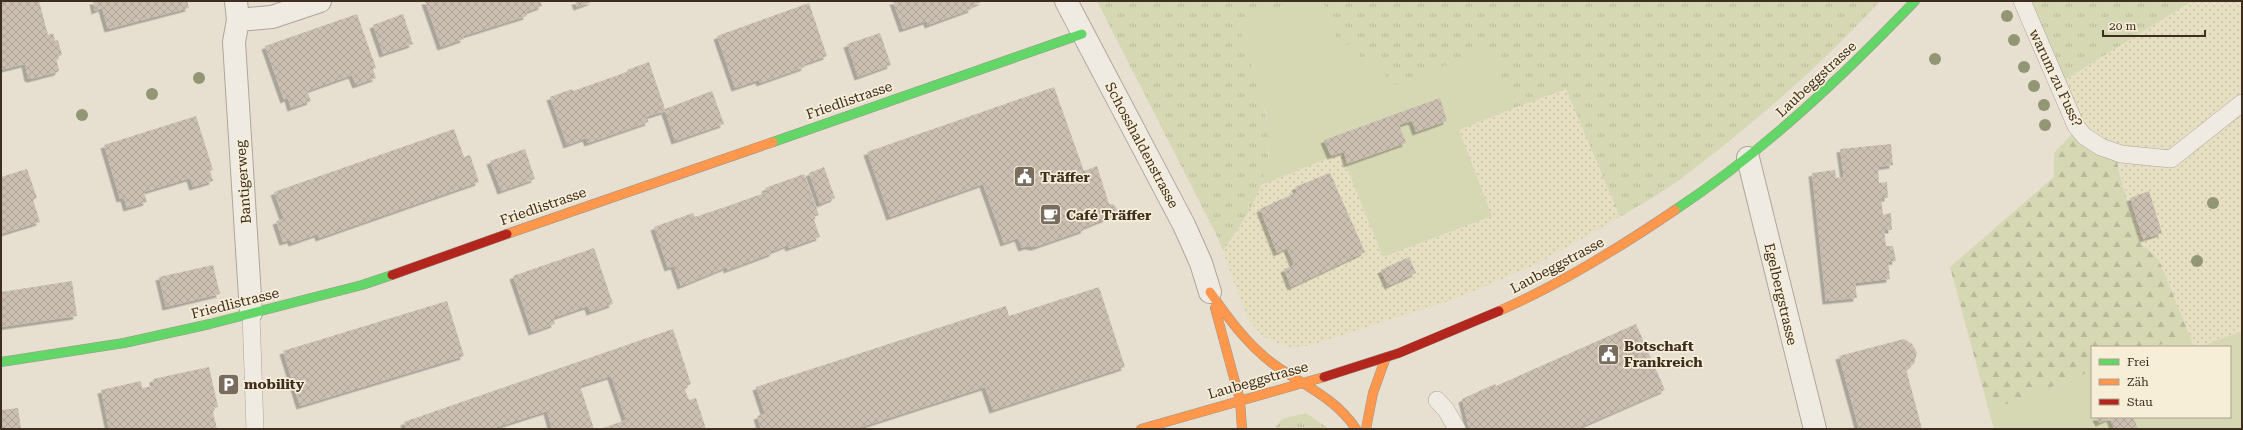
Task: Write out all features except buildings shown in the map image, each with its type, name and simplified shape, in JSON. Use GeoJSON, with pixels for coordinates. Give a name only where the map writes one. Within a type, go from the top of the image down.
{"type":"FeatureCollection","features":[{"type":"Feature","properties":{"kind":"street","name":"Bantigerweg"},"geometry":{"type":"LineString","coordinates":[[252,313],[234,42],[237,10],[272,17],[320,1]]}},
{"type":"Feature","properties":{"kind":"street","name":"Schosshaldenstrasse"},"geometry":{"type":"LineString","coordinates":[[1066,1],[1082,34],[1184,225],[1201,263],[1240,400],[1242,429]]}},
{"type":"Feature","properties":{"kind":"street","name":"Laubeggstrasse"},"geometry":{"type":"LineString","coordinates":[[1141,429],[1303,383],[1386,357],[1463,328],[1569,276],[1652,227],[1748,158],[1812,103],[1915,1]]}},
{"type":"Feature","properties":{"kind":"street","name":"Friedlistrasse"},"geometry":{"type":"LineString","coordinates":[[1,362],[124,343],[362,285],[1082,34]]}},
{"type":"Feature","properties":{"kind":"street","name":"Egelbergstrasse"},"geometry":{"type":"LineString","coordinates":[[1748,158],[1815,429]]}},
{"type":"Feature","properties":{"kind":"street","name":"Schosshaldenstrasse"},"geometry":{"type":"LineString","coordinates":[[1210,292],[1248,344],[1274,364],[1343,411],[1356,429]]}},
{"type":"Feature","properties":{"kind":"street"},"geometry":{"type":"LineString","coordinates":[[1366,429],[1373,393],[1386,357]]}},
{"type":"Feature","properties":{"kind":"lane","name":"warum zu Fuss?"},"geometry":{"type":"LineString","coordinates":[[2022,1],[2076,126],[2084,136],[2097,145],[2121,154],[2171,159],[2242,102]]}},
{"type":"Feature","properties":{"kind":"lane","name":"Bantigerweg"},"geometry":{"type":"LineString","coordinates":[[252,313],[255,429]]}},
{"type":"Feature","properties":{"kind":"lane"},"geometry":{"type":"LineString","coordinates":[[1436,400],[1446,410],[1457,429]]}},
{"type":"Feature","properties":{"kind":"shaded area"},"geometry":{"type":"Polygon","coordinates":[[[1298,1],[1323,1],[1340,47],[1566,89],[1620,217],[1537,264],[1452,300],[1307,346],[1287,347],[1264,337],[1247,318],[1223,251],[1241,226],[1261,185],[1298,1]]]}},
{"type":"Feature","properties":{"kind":"shaded area"},"geometry":{"type":"Polygon","coordinates":[[[2192,1],[2242,1],[2242,331],[2204,346],[2194,346],[2159,260],[2139,243],[2116,155],[2091,145],[2057,85],[2192,1]]]}},
{"type":"Feature","properties":{"kind":"green space"},"geometry":{"type":"Polygon","coordinates":[[[1097,1],[1298,1],[1238,23],[1264,107],[1269,141],[1266,169],[1252,206],[1223,251],[1218,238],[1097,1]]]}},
{"type":"Feature","properties":{"kind":"green space"},"geometry":{"type":"Polygon","coordinates":[[[1298,1],[1323,1],[1340,47],[1354,42],[1363,67],[1380,61],[1390,87],[1490,48],[1514,108],[1459,130],[1492,216],[1383,257],[1341,153],[1261,185],[1269,155],[1266,113],[1238,23],[1298,1]]]}},
{"type":"Feature","properties":{"kind":"green space"},"geometry":{"type":"Polygon","coordinates":[[[1323,1],[1880,1],[1858,25],[1810,71],[1760,116],[1682,178],[1620,217],[1566,89],[1514,108],[1490,49],[1390,87],[1363,68],[1340,47],[1323,1]]]}},
{"type":"Feature","properties":{"kind":"green space"},"geometry":{"type":"Polygon","coordinates":[[[2032,1],[2192,1],[2063,81],[2032,1]]]}},
{"type":"Feature","properties":{"kind":"green space"},"geometry":{"type":"Polygon","coordinates":[[[2076,130],[2116,155],[2119,172],[2139,242],[2159,260],[2189,334],[2158,346],[2091,346],[2091,371],[1989,411],[1950,267],[2054,177],[2054,153],[2076,130]]]}},
{"type":"Feature","properties":{"kind":"green space"},"geometry":{"type":"Polygon","coordinates":[[[2242,331],[2242,429],[1994,429],[1989,411],[2091,371],[2091,418],[2231,418],[2231,346],[2204,346],[2242,331]]]}},
{"type":"Feature","properties":{"kind":"green space"},"geometry":{"type":"Polygon","coordinates":[[[2189,334],[2194,346],[2158,346],[2189,334]]]}},
{"type":"Feature","properties":{"kind":"green space"},"geometry":{"type":"Polygon","coordinates":[[[1306,413],[1329,429],[1274,429],[1282,419],[1306,413]]]}},
{"type":"Feature","properties":{"kind":"traffic: fast"},"geometry":{"type":"LineString","coordinates":[[1675,210],[1740,163],[1801,112],[1859,58],[1915,1]]}},
{"type":"Feature","properties":{"kind":"traffic: fast"},"geometry":{"type":"LineString","coordinates":[[773,142],[1082,34]]}},
{"type":"Feature","properties":{"kind":"traffic: fast"},"geometry":{"type":"LineString","coordinates":[[1,362],[124,343],[210,324],[362,285],[392,275]]}},
{"type":"Feature","properties":{"kind":"traffic: slow"},"geometry":{"type":"LineString","coordinates":[[507,234],[773,142]]}},
{"type":"Feature","properties":{"kind":"traffic: slow"},"geometry":{"type":"LineString","coordinates":[[1499,311],[1545,289],[1589,265],[1675,210]]}},
{"type":"Feature","properties":{"kind":"traffic: slow"},"geometry":{"type":"LineString","coordinates":[[1210,292],[1231,321],[1254,348],[1283,371],[1328,400],[1348,418],[1356,429]]}},
{"type":"Feature","properties":{"kind":"traffic: slow"},"geometry":{"type":"LineString","coordinates":[[1215,308],[1240,400],[1242,429]]}},
{"type":"Feature","properties":{"kind":"traffic: slow"},"geometry":{"type":"LineString","coordinates":[[1366,429],[1373,393],[1386,357]]}},
{"type":"Feature","properties":{"kind":"traffic: slow"},"geometry":{"type":"LineString","coordinates":[[1141,429],[1324,377]]}},
{"type":"Feature","properties":{"kind":"traffic: jam"},"geometry":{"type":"LineString","coordinates":[[392,275],[507,234]]}},
{"type":"Feature","properties":{"kind":"traffic: jam"},"geometry":{"type":"LineString","coordinates":[[1324,377],[1399,353],[1499,311]]}},
{"type":"Feature","properties":{"kind":"place","name":"Träffer"},"geometry":{"type":"Point","coordinates":[1025,177]}},
{"type":"Feature","properties":{"kind":"place","name":"Café Träffer"},"geometry":{"type":"Point","coordinates":[1051,215]}},
{"type":"Feature","properties":{"kind":"place","name":"Botschaft Frankreich"},"geometry":{"type":"Point","coordinates":[1609,354]}},
{"type":"Feature","properties":{"kind":"place","name":"mobility"},"geometry":{"type":"Point","coordinates":[228,384]}}]}
